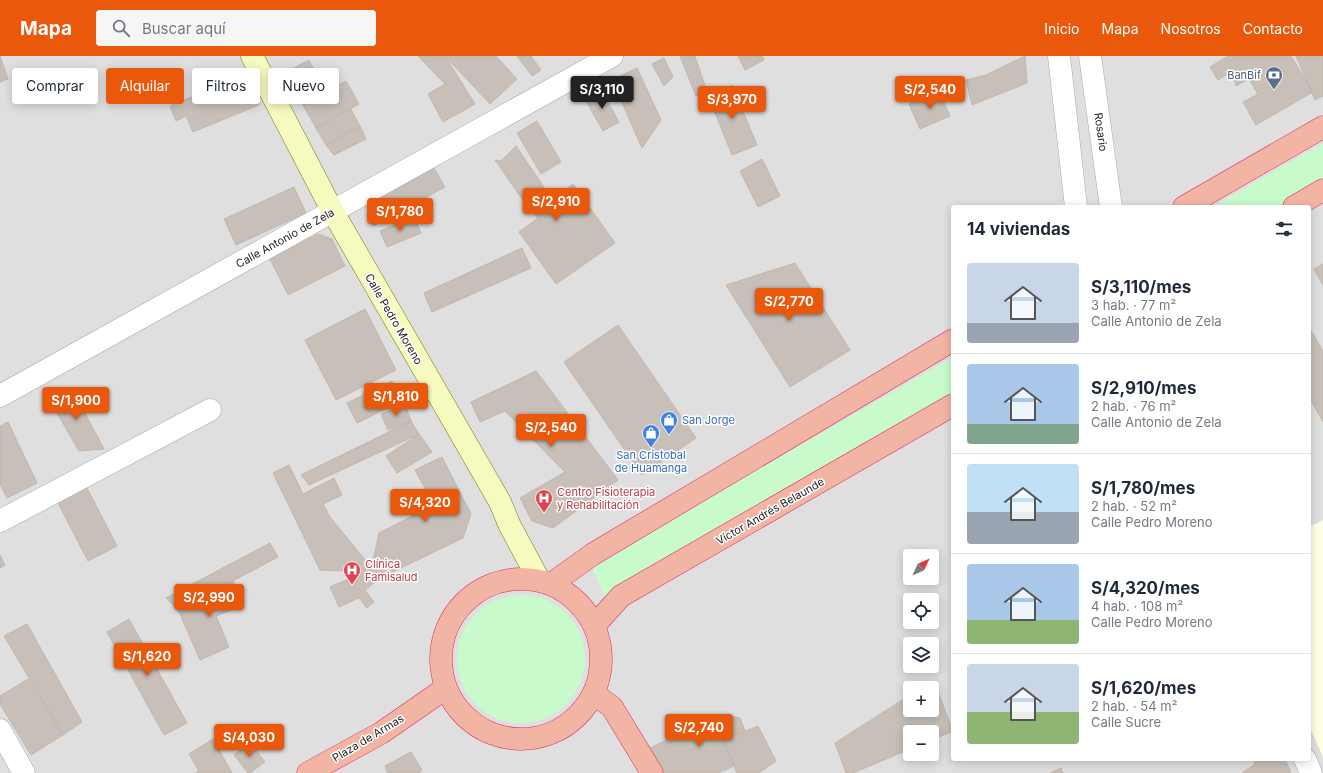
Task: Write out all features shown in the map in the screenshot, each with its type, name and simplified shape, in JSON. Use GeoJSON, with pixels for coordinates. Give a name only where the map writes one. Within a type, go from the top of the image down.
{"type":"FeatureCollection","features":[{"type":"Feature","properties":{"kind":"highway"},"geometry":{"type":"LineString","coordinates":[[1187,205],[1323,127]]}},
{"type":"Feature","properties":{"kind":"highway"},"geometry":{"type":"LineString","coordinates":[[1297,205],[1323,190]]}},
{"type":"Feature","properties":{"kind":"highway"},"geometry":{"type":"LineString","coordinates":[[545,582],[951,341]]}},
{"type":"Feature","properties":{"kind":"highway","name":"Víctor Andrés Belaunde"},"geometry":{"type":"LineString","coordinates":[[594,626],[621,596],[951,406]]}},
{"type":"Feature","properties":{"kind":"highway"},"geometry":{"type":"LineString","coordinates":[[514,578],[545,582],[569,594],[584,608],[594,626],[601,648],[601,671],[594,694],[578,715],[557,731],[531,739],[505,738],[480,728],[460,710],[446,688],[440,663],[443,638],[452,616],[468,597],[490,584],[514,578]]}},
{"type":"Feature","properties":{"kind":"highway","name":"Plaza de Armas"},"geometry":{"type":"LineString","coordinates":[[308,773],[381,733],[446,688]]}},
{"type":"Feature","properties":{"kind":"highway"},"geometry":{"type":"LineString","coordinates":[[594,694],[612,707],[652,773]]}},
{"type":"Feature","properties":{"kind":"main road","name":"Calle Pedro Moreno"},"geometry":{"type":"LineString","coordinates":[[252,56],[333,212],[500,502],[510,526],[545,582]]}},
{"type":"Feature","properties":{"kind":"street","name":"Calle Antonio de Zela"},"geometry":{"type":"LineString","coordinates":[[0,396],[612,56]]}},
{"type":"Feature","properties":{"kind":"street"},"geometry":{"type":"LineString","coordinates":[[1059,56],[1076,205]]}},
{"type":"Feature","properties":{"kind":"street","name":"Rosario"},"geometry":{"type":"LineString","coordinates":[[1090,56],[1111,205]]}},
{"type":"Feature","properties":{"kind":"street"},"geometry":{"type":"LineString","coordinates":[[0,521],[210,410]]}},
{"type":"Feature","properties":{"kind":"street"},"geometry":{"type":"LineString","coordinates":[[0,730],[24,773]]}},
{"type":"Feature","properties":{"kind":"street"},"geometry":{"type":"LineString","coordinates":[[1305,761],[1310,773]]}},
{"type":"Feature","properties":{"kind":"shaded area"},"geometry":{"type":"Polygon","coordinates":[[[0,56],[1323,56],[1323,773],[0,773],[0,56]]]}},
{"type":"Feature","properties":{"kind":"shaded area"},"geometry":{"type":"Polygon","coordinates":[[[1323,520],[1323,757],[1311,730],[1311,526],[1323,520]]]}},
{"type":"Feature","properties":{"kind":"green space"},"geometry":{"type":"Polygon","coordinates":[[[1323,143],[1323,190],[1297,205],[1215,205],[1323,143]]]}},
{"type":"Feature","properties":{"kind":"green space"},"geometry":{"type":"Polygon","coordinates":[[[951,358],[951,402],[606,599],[591,566],[951,358]]]}},
{"type":"Feature","properties":{"kind":"green space"},"geometry":{"type":"Polygon","coordinates":[[[521,595],[545,600],[566,614],[580,635],[585,659],[580,683],[566,704],[545,718],[521,723],[497,718],[476,704],[462,683],[457,659],[462,635],[476,614],[497,600],[521,595]]]}},
{"type":"Feature","properties":{"kind":"building"},"geometry":{"type":"Polygon","coordinates":[[[0,56],[8,79],[0,82],[0,56]]]}},
{"type":"Feature","properties":{"kind":"building"},"geometry":{"type":"Polygon","coordinates":[[[418,56],[445,56],[475,104],[443,122],[428,94],[445,84],[418,56]]]}},
{"type":"Feature","properties":{"kind":"building"},"geometry":{"type":"Polygon","coordinates":[[[445,56],[496,56],[517,79],[490,104],[445,56]]]}},
{"type":"Feature","properties":{"kind":"building"},"geometry":{"type":"Polygon","coordinates":[[[517,56],[531,56],[541,70],[532,76],[517,56]]]}},
{"type":"Feature","properties":{"kind":"building"},"geometry":{"type":"Polygon","coordinates":[[[680,56],[695,56],[708,95],[696,96],[680,56]]]}},
{"type":"Feature","properties":{"kind":"building"},"geometry":{"type":"Polygon","coordinates":[[[738,56],[762,56],[764,60],[745,70],[738,56]]]}},
{"type":"Feature","properties":{"kind":"building"},"geometry":{"type":"Polygon","coordinates":[[[1025,56],[1027,83],[972,105],[966,80],[986,75],[1025,56]]]}},
{"type":"Feature","properties":{"kind":"building"},"geometry":{"type":"Polygon","coordinates":[[[1228,56],[1291,56],[1313,92],[1256,125],[1243,102],[1258,94],[1249,79],[1236,86],[1232,71],[1218,80],[1210,67],[1228,56]]]}},
{"type":"Feature","properties":{"kind":"building"},"geometry":{"type":"Polygon","coordinates":[[[1296,56],[1323,56],[1323,96],[1315,100],[1296,56]]]}},
{"type":"Feature","properties":{"kind":"building"},"geometry":{"type":"Polygon","coordinates":[[[664,58],[673,77],[664,86],[652,64],[664,58]]]}},
{"type":"Feature","properties":{"kind":"building"},"geometry":{"type":"Polygon","coordinates":[[[309,60],[313,68],[294,68],[309,60]]]}},
{"type":"Feature","properties":{"kind":"building"},"geometry":{"type":"Polygon","coordinates":[[[637,68],[661,120],[642,148],[612,80],[637,68]]]}},
{"type":"Feature","properties":{"kind":"building"},"geometry":{"type":"Polygon","coordinates":[[[346,81],[359,104],[316,128],[303,105],[339,104],[339,85],[346,81]]]}},
{"type":"Feature","properties":{"kind":"building"},"geometry":{"type":"Polygon","coordinates":[[[732,85],[757,145],[732,155],[708,95],[732,85]]]}},
{"type":"Feature","properties":{"kind":"building"},"geometry":{"type":"Polygon","coordinates":[[[601,90],[619,122],[603,131],[585,99],[601,90]]]}},
{"type":"Feature","properties":{"kind":"building"},"geometry":{"type":"Polygon","coordinates":[[[939,91],[950,116],[920,129],[909,104],[939,91]]]}},
{"type":"Feature","properties":{"kind":"building"},"geometry":{"type":"Polygon","coordinates":[[[192,97],[192,104],[259,105],[193,132],[186,116],[176,121],[170,106],[175,104],[184,104],[184,100],[192,97]]]}},
{"type":"Feature","properties":{"kind":"building"},"geometry":{"type":"Polygon","coordinates":[[[350,108],[360,126],[326,145],[316,128],[350,108]]]}},
{"type":"Feature","properties":{"kind":"building"},"geometry":{"type":"Polygon","coordinates":[[[537,121],[561,162],[541,174],[517,133],[537,121]]]}},
{"type":"Feature","properties":{"kind":"building"},"geometry":{"type":"Polygon","coordinates":[[[360,126],[366,139],[334,155],[326,145],[360,126]]]}},
{"type":"Feature","properties":{"kind":"building"},"geometry":{"type":"Polygon","coordinates":[[[516,146],[552,199],[573,184],[615,243],[556,284],[519,232],[538,218],[520,196],[495,160],[501,161],[516,146]]]}},
{"type":"Feature","properties":{"kind":"building"},"geometry":{"type":"Polygon","coordinates":[[[762,159],[780,196],[758,207],[740,171],[762,159]]]}},
{"type":"Feature","properties":{"kind":"building"},"geometry":{"type":"Polygon","coordinates":[[[431,163],[445,187],[373,226],[367,215],[378,193],[431,163]]]}},
{"type":"Feature","properties":{"kind":"building"},"geometry":{"type":"Polygon","coordinates":[[[294,187],[306,213],[236,245],[224,219],[294,187]]]}},
{"type":"Feature","properties":{"kind":"building"},"geometry":{"type":"Polygon","coordinates":[[[414,217],[421,233],[387,247],[380,231],[414,217]]]}},
{"type":"Feature","properties":{"kind":"building"},"geometry":{"type":"Polygon","coordinates":[[[318,234],[332,239],[345,266],[288,295],[270,259],[318,234]]]}},
{"type":"Feature","properties":{"kind":"building"},"geometry":{"type":"Polygon","coordinates":[[[522,248],[531,268],[432,312],[424,293],[522,248]]]}},
{"type":"Feature","properties":{"kind":"building"},"geometry":{"type":"Polygon","coordinates":[[[795,263],[850,350],[790,387],[726,285],[795,263]]]}},
{"type":"Feature","properties":{"kind":"building"},"geometry":{"type":"Polygon","coordinates":[[[1323,264],[1323,285],[1314,269],[1323,264]]]}},
{"type":"Feature","properties":{"kind":"building"},"geometry":{"type":"Polygon","coordinates":[[[365,309],[396,370],[336,400],[305,340],[365,309]]]}},
{"type":"Feature","properties":{"kind":"building"},"geometry":{"type":"Polygon","coordinates":[[[618,325],[696,438],[642,475],[564,362],[618,325]]]}},
{"type":"Feature","properties":{"kind":"building"},"geometry":{"type":"Polygon","coordinates":[[[1311,330],[1323,351],[1323,422],[1311,401],[1311,330]]]}},
{"type":"Feature","properties":{"kind":"building"},"geometry":{"type":"Polygon","coordinates":[[[536,371],[618,480],[553,528],[532,521],[520,498],[565,472],[505,411],[480,422],[471,402],[536,371]]]}},
{"type":"Feature","properties":{"kind":"building"},"geometry":{"type":"Polygon","coordinates":[[[392,381],[402,401],[357,423],[347,403],[392,381]]]}},
{"type":"Feature","properties":{"kind":"building"},"geometry":{"type":"Polygon","coordinates":[[[71,387],[104,449],[79,451],[49,399],[71,387]]]}},
{"type":"Feature","properties":{"kind":"building"},"geometry":{"type":"Polygon","coordinates":[[[405,405],[411,421],[388,430],[381,414],[405,405]]]}},
{"type":"Feature","properties":{"kind":"building"},"geometry":{"type":"Polygon","coordinates":[[[411,421],[419,434],[309,485],[301,475],[411,421]]]}},
{"type":"Feature","properties":{"kind":"building"},"geometry":{"type":"Polygon","coordinates":[[[8,422],[37,483],[7,498],[0,484],[0,426],[8,422]]]}},
{"type":"Feature","properties":{"kind":"building"},"geometry":{"type":"Polygon","coordinates":[[[419,434],[432,452],[397,473],[386,456],[419,434]]]}},
{"type":"Feature","properties":{"kind":"building"},"geometry":{"type":"Polygon","coordinates":[[[442,457],[471,514],[463,538],[380,578],[372,565],[379,533],[434,505],[415,470],[442,457]]]}},
{"type":"Feature","properties":{"kind":"building"},"geometry":{"type":"Polygon","coordinates":[[[289,465],[303,494],[334,478],[342,495],[323,504],[330,517],[380,578],[365,590],[374,602],[367,608],[359,598],[339,607],[330,587],[351,578],[348,571],[320,570],[273,473],[289,465]]]}},
{"type":"Feature","properties":{"kind":"building"},"geometry":{"type":"Polygon","coordinates":[[[87,488],[117,546],[88,561],[58,503],[87,488]]]}},
{"type":"Feature","properties":{"kind":"building"},"geometry":{"type":"Polygon","coordinates":[[[270,543],[278,557],[178,610],[166,598],[270,543]]]}},
{"type":"Feature","properties":{"kind":"building"},"geometry":{"type":"Polygon","coordinates":[[[0,555],[5,565],[0,568],[0,555]]]}},
{"type":"Feature","properties":{"kind":"building"},"geometry":{"type":"Polygon","coordinates":[[[233,581],[243,605],[216,616],[229,647],[200,660],[176,605],[233,581]]]}},
{"type":"Feature","properties":{"kind":"building"},"geometry":{"type":"Polygon","coordinates":[[[129,619],[187,723],[164,735],[107,632],[129,619]]]}},
{"type":"Feature","properties":{"kind":"building"},"geometry":{"type":"Polygon","coordinates":[[[27,624],[82,722],[63,735],[4,636],[27,624]]]}},
{"type":"Feature","properties":{"kind":"building"},"geometry":{"type":"Polygon","coordinates":[[[28,679],[63,735],[31,755],[0,704],[0,696],[28,679]]]}},
{"type":"Feature","properties":{"kind":"building"},"geometry":{"type":"Polygon","coordinates":[[[939,695],[951,726],[951,732],[939,737],[939,725],[903,725],[903,752],[853,773],[846,773],[835,743],[903,699],[903,717],[939,717],[939,695]]]}},
{"type":"Feature","properties":{"kind":"building"},"geometry":{"type":"Polygon","coordinates":[[[720,714],[740,718],[745,731],[723,740],[734,766],[718,773],[662,773],[648,749],[720,714]]]}},
{"type":"Feature","properties":{"kind":"building"},"geometry":{"type":"Polygon","coordinates":[[[758,726],[776,761],[759,773],[737,773],[723,740],[758,726]]]}},
{"type":"Feature","properties":{"kind":"building"},"geometry":{"type":"Polygon","coordinates":[[[213,739],[232,773],[195,773],[199,771],[189,754],[213,739]]]}},
{"type":"Feature","properties":{"kind":"building"},"geometry":{"type":"Polygon","coordinates":[[[250,743],[265,762],[248,773],[234,755],[250,743]]]}},
{"type":"Feature","properties":{"kind":"building"},"geometry":{"type":"Polygon","coordinates":[[[411,752],[422,770],[419,773],[388,773],[385,766],[411,752]]]}},
{"type":"Feature","properties":{"kind":"building"},"geometry":{"type":"Polygon","coordinates":[[[1254,761],[1286,761],[1291,773],[1242,773],[1255,764],[1254,761]]]}},
{"type":"Feature","properties":{"kind":"building"},"geometry":{"type":"Polygon","coordinates":[[[1061,768],[1063,773],[1050,773],[1061,768]]]}},
{"type":"Feature","properties":{"kind":"place","name":"BanBif"},"geometry":{"type":"Point","coordinates":[1274,90]}},
{"type":"Feature","properties":{"kind":"place","name":"San Jorge"},"geometry":{"type":"Point","coordinates":[669,435]}},
{"type":"Feature","properties":{"kind":"place","name":"San Cristobal de Huamanga"},"geometry":{"type":"Point","coordinates":[651,448]}},
{"type":"Feature","properties":{"kind":"place","name":"Centro Fisioterapia y Rehabilitación"},"geometry":{"type":"Point","coordinates":[544,513]}},
{"type":"Feature","properties":{"kind":"place","name":"Clínica Famisalud"},"geometry":{"type":"Point","coordinates":[352,585]}}]}
